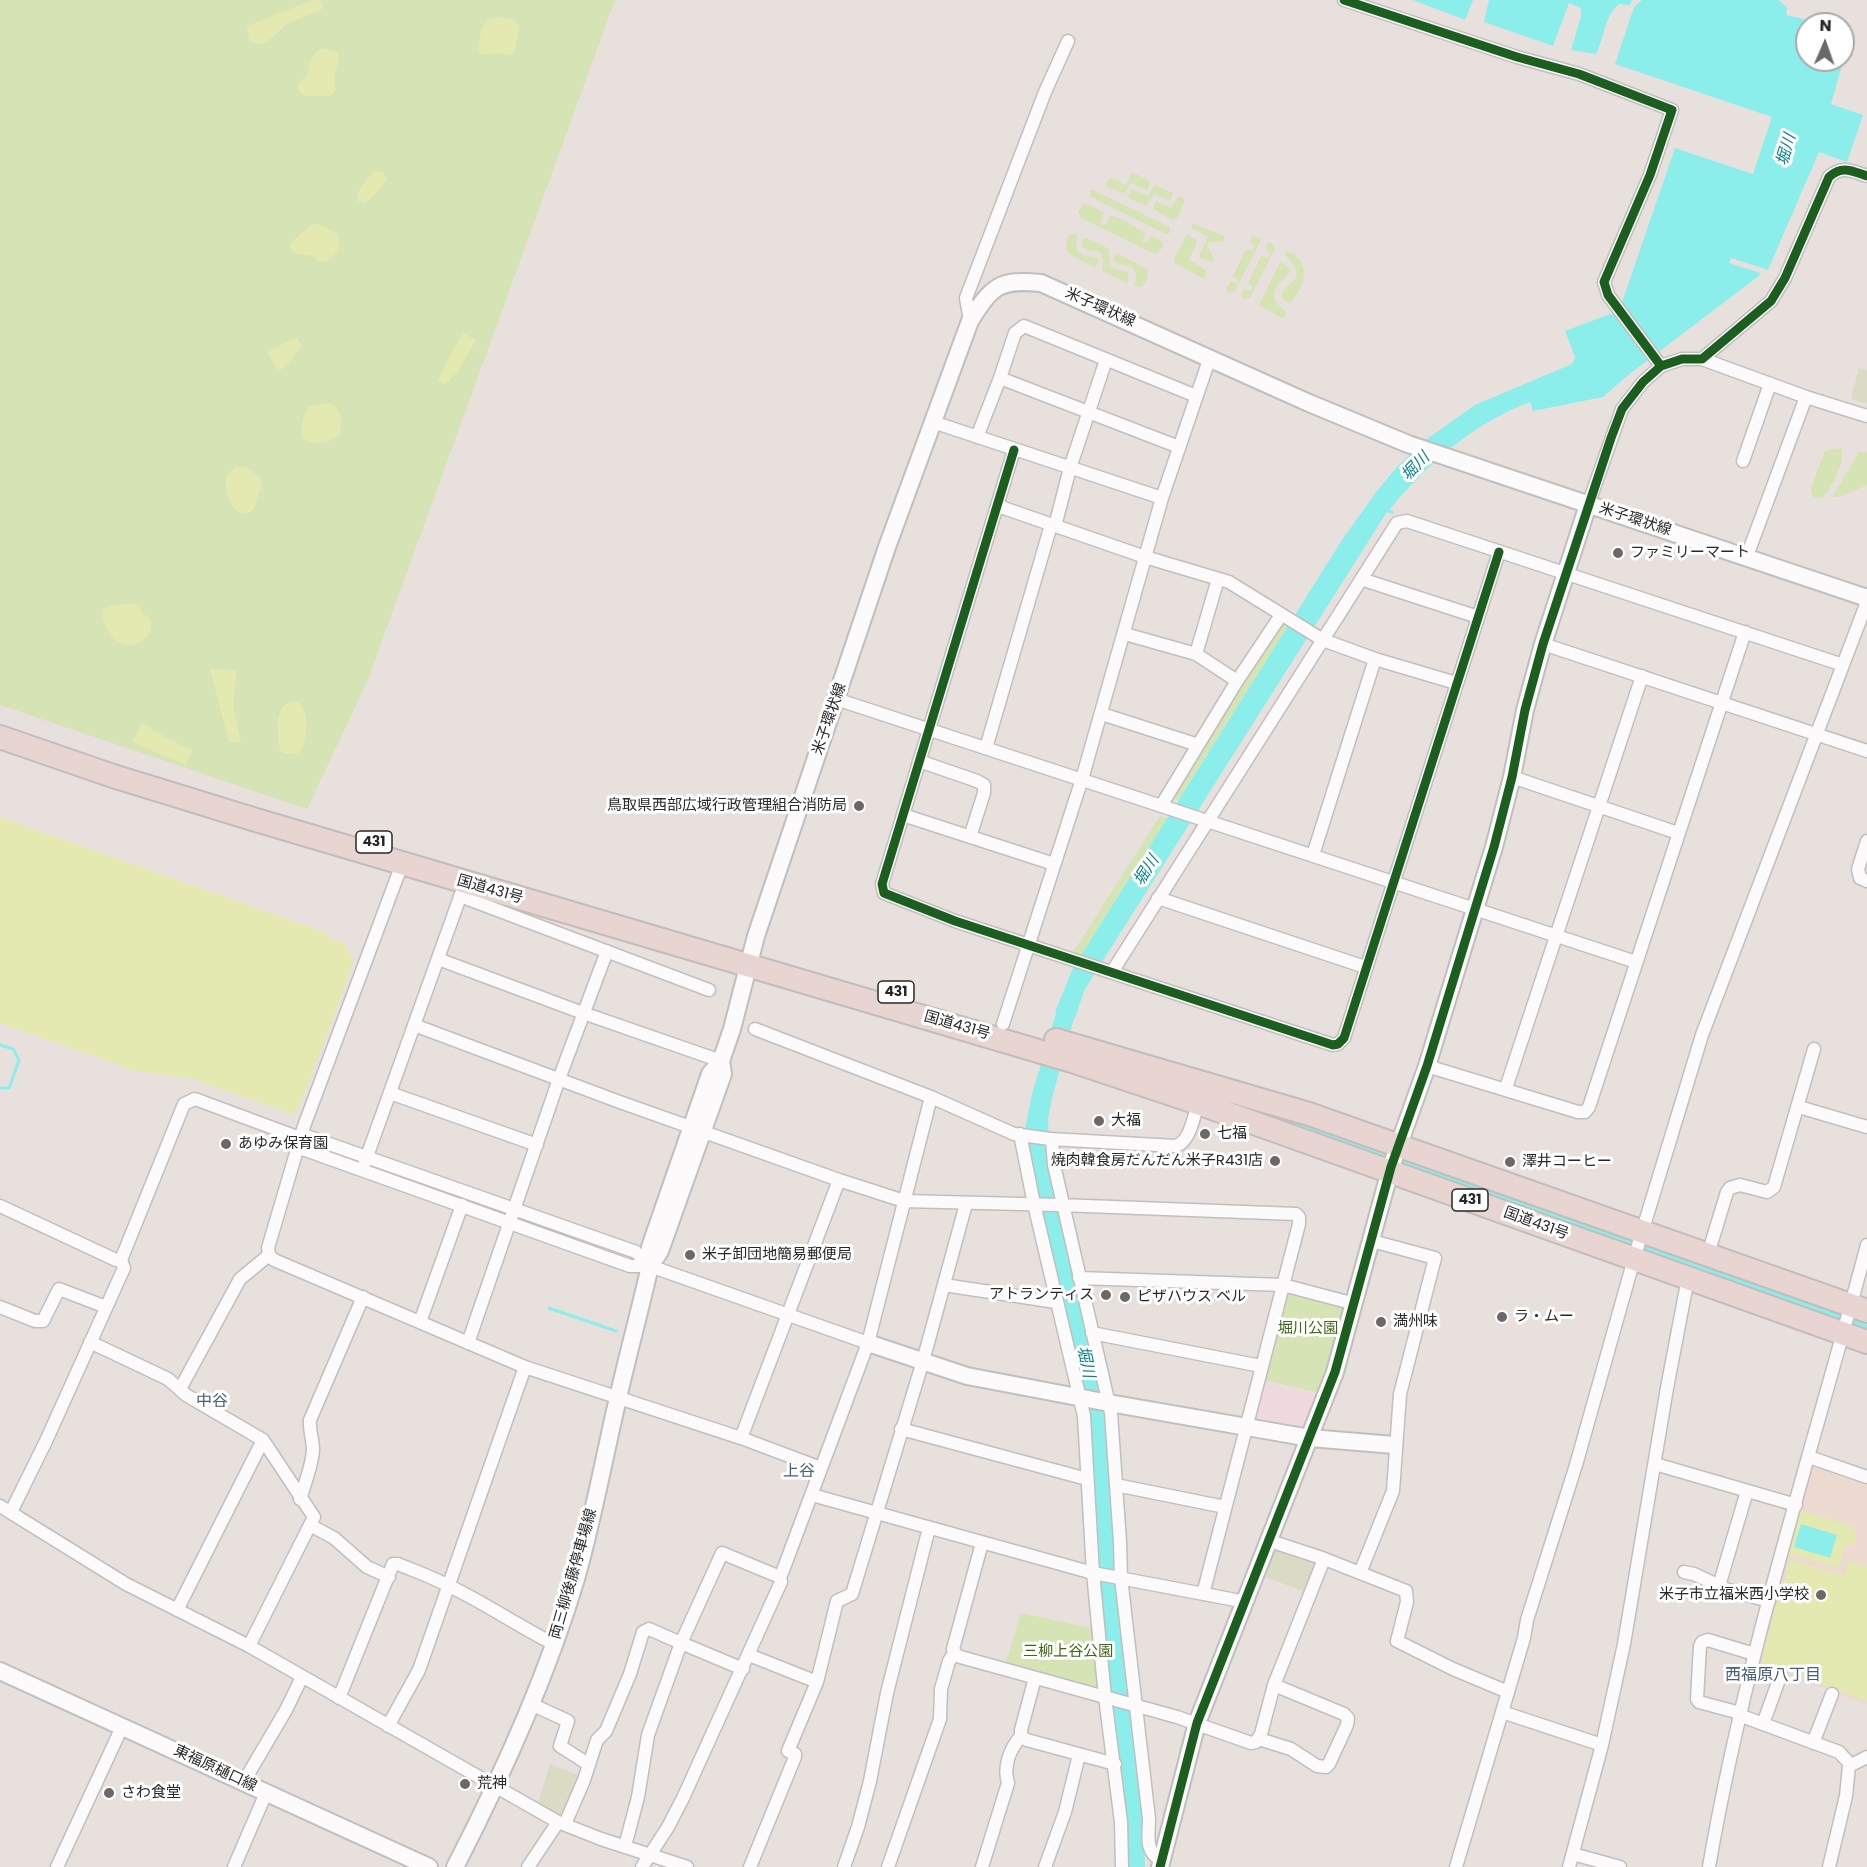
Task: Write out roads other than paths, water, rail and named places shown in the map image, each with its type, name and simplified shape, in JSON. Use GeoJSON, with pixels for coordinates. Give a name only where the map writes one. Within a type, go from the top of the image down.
{"type":"FeatureCollection","features":[{"type":"Feature","properties":{"kind":"highway","name":"国道431号"},"geometry":{"type":"LineString","coordinates":[[0,724],[118,764],[750,958],[1074,1053],[1299,1112],[1398,1147],[1638,1245],[1688,1278],[1844,1331],[1867,1342]]}},
{"type":"Feature","properties":{"kind":"highway","name":"国道431号"},"geometry":{"type":"LineString","coordinates":[[0,737],[113,776],[402,864],[463,889],[750,958],[1003,1024],[1038,1042]]}},
{"type":"Feature","properties":{"kind":"highway","name":"国道431号"},"geometry":{"type":"LineString","coordinates":[[1074,1053],[1198,1103],[1391,1170],[1638,1245],[1708,1254],[1856,1309]]}},
{"type":"Feature","properties":{"kind":"main road","name":"米子環状線"},"geometry":{"type":"LineString","coordinates":[[750,958],[887,547],[970,321],[986,296],[996,288],[1018,281],[1041,283],[1408,444],[1747,556],[1867,600]]}},
{"type":"Feature","properties":{"kind":"main road"},"geometry":{"type":"LineString","coordinates":[[1161,1864],[1197,1723],[1335,1372],[1391,1170],[1494,847],[1512,777],[1525,710],[1543,644],[1588,505]]}},
{"type":"Feature","properties":{"kind":"main road","name":"両三柳後藤停車場線"},"geometry":{"type":"LineString","coordinates":[[455,1867],[496,1786],[531,1704],[576,1579],[602,1479],[618,1399],[650,1266],[650,1247],[698,1129],[710,1074],[721,1061],[732,1029],[750,958]]}},
{"type":"Feature","properties":{"kind":"main road"},"geometry":{"type":"LineString","coordinates":[[868,1343],[967,1376],[1310,1438],[1394,1445]]}},
{"type":"Feature","properties":{"kind":"main road","name":"東福原樋口線"},"geometry":{"type":"LineString","coordinates":[[0,1671],[429,1867]]}},
{"type":"Feature","properties":{"kind":"street"},"geometry":{"type":"LineString","coordinates":[[1344,0],[1579,75],[1672,110],[1650,176],[1609,267],[1605,282],[1608,295],[1659,363]]}},
{"type":"Feature","properties":{"kind":"street"},"geometry":{"type":"LineString","coordinates":[[970,321],[966,298],[1045,92],[1068,41]]}},
{"type":"Feature","properties":{"kind":"street"},"geometry":{"type":"LineString","coordinates":[[1702,359],[1771,301],[1785,278],[1829,177],[1841,169],[1867,176]]}},
{"type":"Feature","properties":{"kind":"street"},"geometry":{"type":"LineString","coordinates":[[977,437],[1015,333],[1024,326],[1196,396]]}},
{"type":"Feature","properties":{"kind":"street"},"geometry":{"type":"LineString","coordinates":[[1003,1024],[1102,714],[1162,498],[1210,357]]}},
{"type":"Feature","properties":{"kind":"street"},"geometry":{"type":"LineString","coordinates":[[1588,505],[1622,409],[1659,363],[1682,359],[1702,359],[1806,397],[1867,416]]}},
{"type":"Feature","properties":{"kind":"street"},"geometry":{"type":"LineString","coordinates":[[986,748],[1087,413],[1106,360]]}},
{"type":"Feature","properties":{"kind":"street"},"geometry":{"type":"LineString","coordinates":[[999,378],[1179,447]]}},
{"type":"Feature","properties":{"kind":"street"},"geometry":{"type":"LineString","coordinates":[[1743,461],[1770,384]]}},
{"type":"Feature","properties":{"kind":"street"},"geometry":{"type":"LineString","coordinates":[[1747,556],[1806,397]]}},
{"type":"Feature","properties":{"kind":"street"},"geometry":{"type":"LineString","coordinates":[[933,422],[1162,498]]}},
{"type":"Feature","properties":{"kind":"street"},"geometry":{"type":"LineString","coordinates":[[1014,450],[882,884],[884,893],[955,921],[1333,1044],[1338,1044],[1344,1038],[1498,552]]}},
{"type":"Feature","properties":{"kind":"street"},"geometry":{"type":"LineString","coordinates":[[998,506],[1145,557],[1229,582],[1318,637],[1375,659],[1456,683]]}},
{"type":"Feature","properties":{"kind":"street"},"geometry":{"type":"LineString","coordinates":[[1107,971],[1158,898],[1201,820],[1318,637],[1361,579],[1394,526],[1401,521],[1407,521],[1843,665]]}},
{"type":"Feature","properties":{"kind":"street"},"geometry":{"type":"LineString","coordinates":[[1196,654],[1218,579]]}},
{"type":"Feature","properties":{"kind":"street"},"geometry":{"type":"LineString","coordinates":[[1361,579],[1478,617]]}},
{"type":"Feature","properties":{"kind":"street"},"geometry":{"type":"LineString","coordinates":[[1456,1867],[1524,1638],[1527,1620],[1576,1466],[1638,1245],[1702,1035],[1867,600]]}},
{"type":"Feature","properties":{"kind":"street"},"geometry":{"type":"LineString","coordinates":[[1163,807],[1237,681],[1286,618]]}},
{"type":"Feature","properties":{"kind":"street"},"geometry":{"type":"LineString","coordinates":[[1426,1066],[1506,1088],[1578,1113],[1585,1112],[1589,1107],[1745,632]]}},
{"type":"Feature","properties":{"kind":"street"},"geometry":{"type":"LineString","coordinates":[[1125,634],[1196,654],[1237,681]]}},
{"type":"Feature","properties":{"kind":"street"},"geometry":{"type":"LineString","coordinates":[[1543,644],[1867,751]]}},
{"type":"Feature","properties":{"kind":"street"},"geometry":{"type":"LineString","coordinates":[[1313,855],[1375,659]]}},
{"type":"Feature","properties":{"kind":"street"},"geometry":{"type":"LineString","coordinates":[[1506,1088],[1642,676]]}},
{"type":"Feature","properties":{"kind":"street"},"geometry":{"type":"LineString","coordinates":[[837,699],[1636,962]]}},
{"type":"Feature","properties":{"kind":"street"},"geometry":{"type":"LineString","coordinates":[[1102,714],[1198,745]]}},
{"type":"Feature","properties":{"kind":"street"},"geometry":{"type":"LineString","coordinates":[[919,761],[984,785],[984,793],[969,837]]}},
{"type":"Feature","properties":{"kind":"street"},"geometry":{"type":"LineString","coordinates":[[1512,777],[1678,833]]}},
{"type":"Feature","properties":{"kind":"street"},"geometry":{"type":"LineString","coordinates":[[903,815],[1054,864]]}},
{"type":"Feature","properties":{"kind":"street"},"geometry":{"type":"LineString","coordinates":[[1867,842],[1858,869],[1860,878],[1867,881]]}},
{"type":"Feature","properties":{"kind":"street"},"geometry":{"type":"LineString","coordinates":[[402,864],[299,1140],[268,1248],[269,1255],[274,1260],[525,1368],[741,1438],[821,1468]]}},
{"type":"Feature","properties":{"kind":"street"},"geometry":{"type":"LineString","coordinates":[[364,1163],[463,889],[607,951],[710,990]]}},
{"type":"Feature","properties":{"kind":"street"},"geometry":{"type":"LineString","coordinates":[[1158,898],[1365,968]]}},
{"type":"Feature","properties":{"kind":"street"},"geometry":{"type":"LineString","coordinates":[[468,1343],[607,951]]}},
{"type":"Feature","properties":{"kind":"street"},"geometry":{"type":"LineString","coordinates":[[438,959],[721,1061]]}},
{"type":"Feature","properties":{"kind":"street"},"geometry":{"type":"LineString","coordinates":[[414,1025],[839,1180],[904,1201],[1296,1214],[1300,1219],[1203,1594]]}},
{"type":"Feature","properties":{"kind":"street"},"geometry":{"type":"LineString","coordinates":[[755,1029],[931,1097],[1021,1135],[1051,1139],[1179,1146],[1186,1139],[1198,1103]]}},
{"type":"Feature","properties":{"kind":"street"},"geometry":{"type":"LineString","coordinates":[[1708,1254],[1730,1188],[1740,1185],[1767,1192],[1774,1187],[1814,1049]]}},
{"type":"Feature","properties":{"kind":"street"},"geometry":{"type":"LineString","coordinates":[[390,1093],[537,1145]]}},
{"type":"Feature","properties":{"kind":"street"},"geometry":{"type":"LineString","coordinates":[[642,1867],[683,1798],[781,1582],[780,1577],[868,1343],[931,1097]]}},
{"type":"Feature","properties":{"kind":"street"},"geometry":{"type":"LineString","coordinates":[[650,1266],[636,1252],[515,1210],[364,1163],[195,1099],[184,1104],[121,1260],[124,1268],[90,1342],[6,1509],[126,1584],[249,1646],[562,1823],[687,1867]]}},
{"type":"Feature","properties":{"kind":"street"},"geometry":{"type":"LineString","coordinates":[[1798,1107],[1867,1128]]}},
{"type":"Feature","properties":{"kind":"street"},"geometry":{"type":"LineString","coordinates":[[1021,1135],[1034,1204],[1084,1416],[1093,1573],[1121,1822],[1122,1867]]}},
{"type":"Feature","properties":{"kind":"street"},"geometry":{"type":"LineString","coordinates":[[1051,1139],[1054,1166],[1111,1413],[1131,1704],[1149,1819],[1149,1849],[1161,1864]]}},
{"type":"Feature","properties":{"kind":"street"},"geometry":{"type":"LineString","coordinates":[[364,1163],[462,1205],[630,1266],[650,1266],[868,1343]]}},
{"type":"Feature","properties":{"kind":"street"},"geometry":{"type":"LineString","coordinates":[[741,1438],[839,1180]]}},
{"type":"Feature","properties":{"kind":"street"},"geometry":{"type":"LineString","coordinates":[[750,1867],[795,1757],[795,1754],[788,1751],[817,1682],[837,1601],[852,1594],[923,1361],[966,1204]]}},
{"type":"Feature","properties":{"kind":"street"},"geometry":{"type":"LineString","coordinates":[[420,1322],[462,1205]]}},
{"type":"Feature","properties":{"kind":"street"},"geometry":{"type":"LineString","coordinates":[[0,1206],[116,1260],[121,1260]]}},
{"type":"Feature","properties":{"kind":"street"},"geometry":{"type":"LineString","coordinates":[[1360,1573],[1393,1491],[1394,1445],[1400,1394],[1435,1258],[1372,1241]]}},
{"type":"Feature","properties":{"kind":"street"},"geometry":{"type":"LineString","coordinates":[[1708,1867],[1739,1714],[1754,1654],[1844,1331],[1856,1309],[1867,1245]]}},
{"type":"Feature","properties":{"kind":"street"},"geometry":{"type":"LineString","coordinates":[[180,1389],[240,1279],[269,1255]]}},
{"type":"Feature","properties":{"kind":"street"},"geometry":{"type":"LineString","coordinates":[[1079,1278],[1283,1285],[1355,1304]]}},
{"type":"Feature","properties":{"kind":"street"},"geometry":{"type":"LineString","coordinates":[[1569,1867],[1602,1745],[1624,1644],[1688,1278]]}},
{"type":"Feature","properties":{"kind":"street"},"geometry":{"type":"LineString","coordinates":[[944,1285],[1056,1302]]}},
{"type":"Feature","properties":{"kind":"street"},"geometry":{"type":"LineString","coordinates":[[0,1307],[35,1321],[42,1321],[59,1289],[106,1307]]}},
{"type":"Feature","properties":{"kind":"street"},"geometry":{"type":"LineString","coordinates":[[300,1499],[313,1454],[309,1420],[363,1297]]}},
{"type":"Feature","properties":{"kind":"street"},"geometry":{"type":"LineString","coordinates":[[1092,1333],[1262,1366]]}},
{"type":"Feature","properties":{"kind":"street"},"geometry":{"type":"LineString","coordinates":[[90,1342],[168,1379],[186,1395],[262,1440],[314,1517],[249,1646]]}},
{"type":"Feature","properties":{"kind":"street"},"geometry":{"type":"LineString","coordinates":[[387,1726],[419,1670],[525,1368]]}},
{"type":"Feature","properties":{"kind":"street"},"geometry":{"type":"LineString","coordinates":[[902,1429],[1087,1479]]}},
{"type":"Feature","properties":{"kind":"street"},"geometry":{"type":"LineString","coordinates":[[177,1610],[262,1440]]}},
{"type":"Feature","properties":{"kind":"street"},"geometry":{"type":"LineString","coordinates":[[1809,1457],[1867,1477]]}},
{"type":"Feature","properties":{"kind":"street"},"geometry":{"type":"LineString","coordinates":[[1655,1464],[1796,1505]]}},
{"type":"Feature","properties":{"kind":"street"},"geometry":{"type":"LineString","coordinates":[[1116,1485],[1225,1507]]}},
{"type":"Feature","properties":{"kind":"street"},"geometry":{"type":"LineString","coordinates":[[1719,1586],[1747,1491]]}},
{"type":"Feature","properties":{"kind":"street"},"geometry":{"type":"LineString","coordinates":[[812,1495],[1093,1573],[1246,1602]]}},
{"type":"Feature","properties":{"kind":"street"},"geometry":{"type":"LineString","coordinates":[[310,1525],[334,1538],[367,1566],[389,1577]]}},
{"type":"Feature","properties":{"kind":"street"},"geometry":{"type":"LineString","coordinates":[[844,1867],[867,1793],[887,1693],[929,1528]]}},
{"type":"Feature","properties":{"kind":"street"},"geometry":{"type":"LineString","coordinates":[[1270,1541],[1406,1591],[1407,1602],[1397,1639],[1400,1644],[1508,1692]]}},
{"type":"Feature","properties":{"kind":"street"},"geometry":{"type":"LineString","coordinates":[[982,1543],[952,1649],[957,1656],[1197,1723],[1251,1743],[1258,1739],[1274,1685],[1324,1559]]}},
{"type":"Feature","properties":{"kind":"street"},"geometry":{"type":"LineString","coordinates":[[625,1846],[638,1797],[648,1735],[681,1643],[722,1553],[780,1577]]}},
{"type":"Feature","properties":{"kind":"street"},"geometry":{"type":"LineString","coordinates":[[339,1698],[393,1564],[448,1585],[504,1615],[521,1628],[554,1644]]}},
{"type":"Feature","properties":{"kind":"street"},"geometry":{"type":"LineString","coordinates":[[1684,1572],[1694,1574],[1728,1590],[1769,1601]]}},
{"type":"Feature","properties":{"kind":"street"},"geometry":{"type":"LineString","coordinates":[[528,1867],[562,1823],[584,1780],[597,1740],[606,1731],[630,1674],[643,1632],[649,1629],[743,1669]]}},
{"type":"Feature","properties":{"kind":"street"},"geometry":{"type":"LineString","coordinates":[[1754,1654],[1708,1640],[1702,1642],[1697,1699],[1699,1702],[1739,1714],[1839,1752],[1850,1764],[1846,1796],[1828,1867]]}},
{"type":"Feature","properties":{"kind":"street"},"geometry":{"type":"LineString","coordinates":[[888,1867],[940,1719],[941,1689],[949,1661],[954,1653]]}},
{"type":"Feature","properties":{"kind":"street"},"geometry":{"type":"LineString","coordinates":[[749,1655],[817,1682]]}},
{"type":"Feature","properties":{"kind":"street"},"geometry":{"type":"LineString","coordinates":[[1763,1724],[1781,1674]]}},
{"type":"Feature","properties":{"kind":"street"},"geometry":{"type":"LineString","coordinates":[[243,1783],[302,1677]]}},
{"type":"Feature","properties":{"kind":"street"},"geometry":{"type":"LineString","coordinates":[[982,1867],[1008,1783],[1005,1773],[1009,1757],[1021,1736],[1035,1678]]}},
{"type":"Feature","properties":{"kind":"street"},"geometry":{"type":"LineString","coordinates":[[1258,1739],[1292,1749],[1317,1766],[1326,1767],[1347,1725],[1348,1718],[1344,1714],[1274,1685]]}},
{"type":"Feature","properties":{"kind":"street"},"geometry":{"type":"LineString","coordinates":[[1813,1743],[1832,1694]]}},
{"type":"Feature","properties":{"kind":"street"},"geometry":{"type":"LineString","coordinates":[[531,1704],[568,1721],[560,1746],[588,1764]]}},
{"type":"Feature","properties":{"kind":"street"},"geometry":{"type":"LineString","coordinates":[[1502,1712],[1602,1745]]}},
{"type":"Feature","properties":{"kind":"street"},"geometry":{"type":"LineString","coordinates":[[57,1867],[122,1727]]}},
{"type":"Feature","properties":{"kind":"street"},"geometry":{"type":"LineString","coordinates":[[1021,1736],[1027,1740],[1115,1764]]}},
{"type":"Feature","properties":{"kind":"street"},"geometry":{"type":"LineString","coordinates":[[1045,1867],[1065,1812],[1079,1755]]}},
{"type":"Feature","properties":{"kind":"street"},"geometry":{"type":"LineString","coordinates":[[1850,1764],[1867,1757]]}},
{"type":"Feature","properties":{"kind":"street"},"geometry":{"type":"LineString","coordinates":[[234,1867],[266,1793]]}},
{"type":"Feature","properties":{"kind":"street"},"geometry":{"type":"LineString","coordinates":[[1573,1854],[1620,1867]]}},
{"type":"Feature","properties":{"kind":"water"},"geometry":{"type":"Polygon","coordinates":[[[1413,0],[1473,0],[1465,20],[1413,0]]]}},
{"type":"Feature","properties":{"kind":"water"},"geometry":{"type":"Polygon","coordinates":[[[1489,0],[1632,0],[1630,5],[1619,4],[1610,15],[1596,54],[1571,50],[1581,16],[1581,8],[1569,3],[1553,46],[1484,22],[1489,0]]]}},
{"type":"Feature","properties":{"kind":"water","name":"堀川"},"geometry":{"type":"Polygon","coordinates":[[[1642,0],[1779,0],[1787,8],[1786,15],[1795,17],[1795,72],[1840,72],[1831,104],[1863,115],[1847,162],[1819,152],[1768,270],[1731,258],[1729,263],[1760,273],[1760,275],[1627,376],[1603,397],[1533,411],[1530,402],[1490,421],[1453,446],[1436,461],[1390,509],[1394,512],[1393,514],[1387,512],[1084,991],[1074,1018],[1052,1098],[1048,1119],[1049,1145],[1108,1413],[1144,1823],[1145,1867],[1127,1867],[1096,1561],[1089,1411],[1085,1408],[1023,1139],[1032,1094],[1055,1012],[1073,968],[1342,540],[1377,491],[1396,468],[1424,441],[1475,405],[1572,364],[1575,357],[1565,331],[1613,313],[1621,305],[1675,148],[1753,174],[1772,117],[1615,64],[1634,7],[1642,0]]]}},
{"type":"Feature","properties":{"kind":"water"},"geometry":{"type":"Polygon","coordinates":[[[1221,1099],[1286,1117],[1867,1323],[1867,1329],[1275,1117],[1268,1121],[1266,1119],[1270,1115],[1221,1099]]]}},
{"type":"Feature","properties":{"kind":"water"},"geometry":{"type":"Polygon","coordinates":[[[1801,1524],[1837,1535],[1830,1558],[1794,1547],[1801,1524]]]}},
{"type":"Feature","properties":{"kind":"waterway"},"geometry":{"type":"LineString","coordinates":[[0,1045],[13,1049],[19,1060],[9,1088],[0,1088]]}},
{"type":"Feature","properties":{"kind":"waterway"},"geometry":{"type":"LineString","coordinates":[[549,1308],[616,1331]]}},
{"type":"Feature","properties":{"kind":"place","name":"ファミリーマート"},"geometry":{"type":"Point","coordinates":[1618,553]}},
{"type":"Feature","properties":{"kind":"place","name":"鳥取県西部広域行政管理組合消防局"},"geometry":{"type":"Point","coordinates":[859,806]}},
{"type":"Feature","properties":{"kind":"place","name":"大福"},"geometry":{"type":"Point","coordinates":[1099,1121]}},
{"type":"Feature","properties":{"kind":"place","name":"七福"},"geometry":{"type":"Point","coordinates":[1205,1134]}},
{"type":"Feature","properties":{"kind":"place","name":"あゆみ保育園"},"geometry":{"type":"Point","coordinates":[226,1144]}},
{"type":"Feature","properties":{"kind":"place","name":"焼肉韓食房だんだん米子R431店"},"geometry":{"type":"Point","coordinates":[1275,1161]}},
{"type":"Feature","properties":{"kind":"place","name":"澤井コーヒー"},"geometry":{"type":"Point","coordinates":[1510,1162]}},
{"type":"Feature","properties":{"kind":"place","name":"米子卸団地簡易郵便局"},"geometry":{"type":"Point","coordinates":[690,1255]}},
{"type":"Feature","properties":{"kind":"place","name":"アトランティス"},"geometry":{"type":"Point","coordinates":[1106,1295]}},
{"type":"Feature","properties":{"kind":"place","name":"ピザハウス ベル"},"geometry":{"type":"Point","coordinates":[1125,1297]}},
{"type":"Feature","properties":{"kind":"place","name":"ラ・ムー"},"geometry":{"type":"Point","coordinates":[1502,1317]}},
{"type":"Feature","properties":{"kind":"place","name":"満州味"},"geometry":{"type":"Point","coordinates":[1381,1322]}},
{"type":"Feature","properties":{"kind":"place","name":"米子市立福米西小学校"},"geometry":{"type":"Point","coordinates":[1821,1595]}},
{"type":"Feature","properties":{"kind":"place","name":"荒神"},"geometry":{"type":"Point","coordinates":[465,1784]}},
{"type":"Feature","properties":{"kind":"place","name":"さわ食堂"},"geometry":{"type":"Point","coordinates":[109,1793]}},
{"type":"Feature","properties":{"kind":"district","name":"中谷"},"geometry":{"type":"Point","coordinates":[212,1402]}},
{"type":"Feature","properties":{"kind":"district","name":"上谷"},"geometry":{"type":"Point","coordinates":[799,1472]}},
{"type":"Feature","properties":{"kind":"district","name":"西福原八丁目"},"geometry":{"type":"Point","coordinates":[1773,1676]}},
{"type":"Feature","properties":{"kind":"park label","name":"堀川公園"},"geometry":{"type":"Point","coordinates":[1308,1329]}},
{"type":"Feature","properties":{"kind":"park label","name":"三柳上谷公園"},"geometry":{"type":"Point","coordinates":[1068,1652]}}]}
